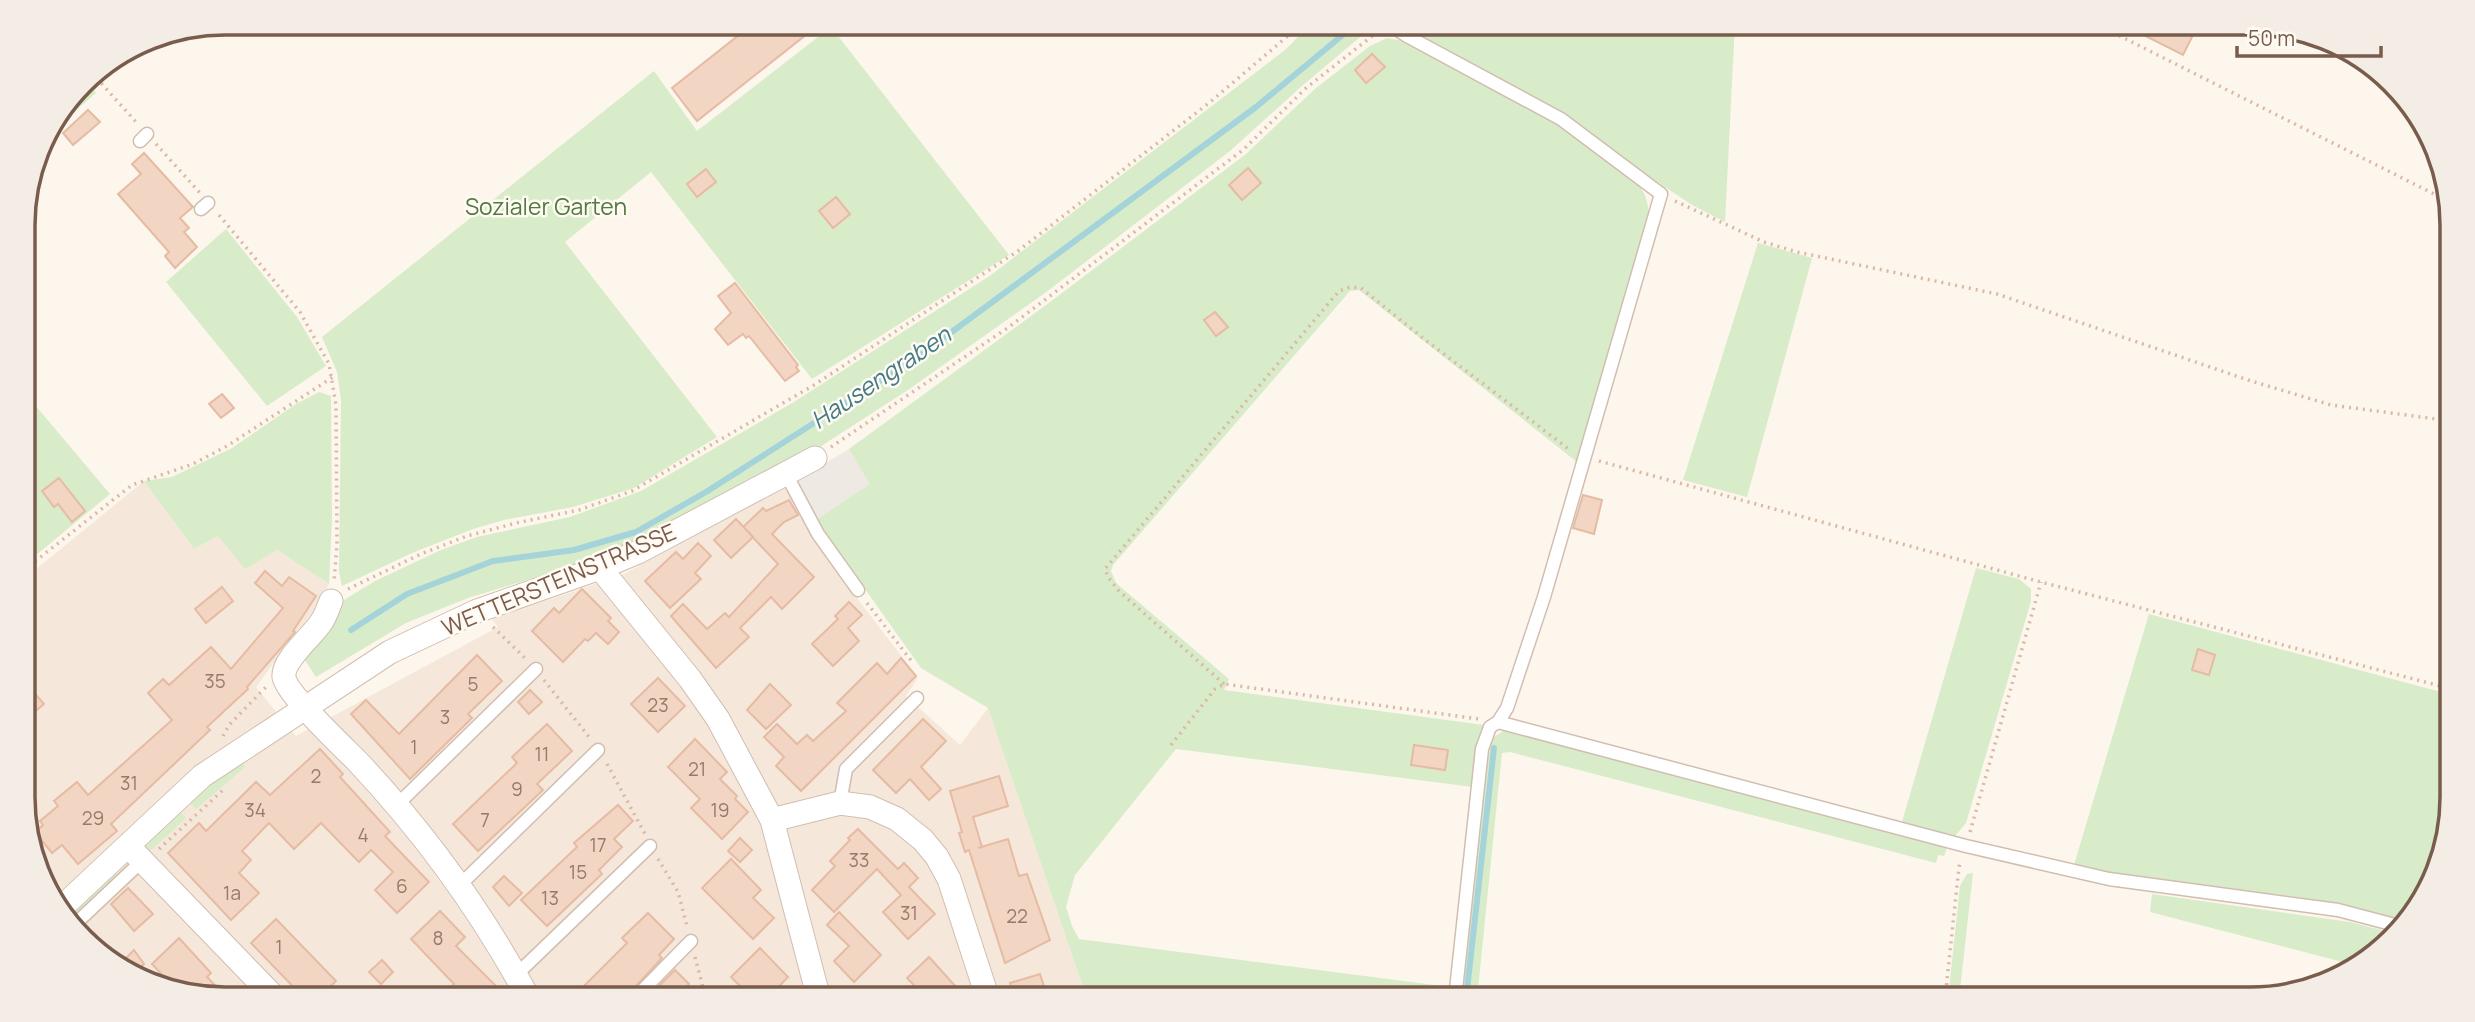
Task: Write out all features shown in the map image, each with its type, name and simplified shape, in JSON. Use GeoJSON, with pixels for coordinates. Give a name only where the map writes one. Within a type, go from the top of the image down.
{"type":"FeatureCollection","features":[{"type":"Feature","properties":{"kind":"street","name":"WETTERSTEINSTRASSE"},"geometry":{"type":"LineString","coordinates":[[68,903],[138,856],[202,776],[390,652],[477,611],[638,552],[815,458]]}},
{"type":"Feature","properties":{"kind":"street"},"geometry":{"type":"LineString","coordinates":[[600,568],[690,678],[718,719],[772,820],[816,987]]}},
{"type":"Feature","properties":{"kind":"street"},"geometry":{"type":"LineString","coordinates":[[331,601],[322,621],[284,667],[284,680],[305,706],[398,804],[460,885],[522,987]]}},
{"type":"Feature","properties":{"kind":"street"},"geometry":{"type":"LineString","coordinates":[[772,820],[840,803],[870,807],[897,819],[937,857],[949,879],[984,987]]}},
{"type":"Feature","properties":{"kind":"street"},"geometry":{"type":"LineString","coordinates":[[138,856],[264,987]]}},
{"type":"Feature","properties":{"kind":"lane"},"geometry":{"type":"LineString","coordinates":[[1405,35],[1561,119],[1661,194],[1544,597],[1507,708],[1498,722],[1490,727],[1482,749],[1456,987]]}},
{"type":"Feature","properties":{"kind":"lane"},"geometry":{"type":"LineString","coordinates":[[786,474],[818,534],[858,590]]}},
{"type":"Feature","properties":{"kind":"lane"},"geometry":{"type":"LineString","coordinates":[[398,804],[536,668]]}},
{"type":"Feature","properties":{"kind":"lane"},"geometry":{"type":"LineString","coordinates":[[840,803],[846,769],[918,698]]}},
{"type":"Feature","properties":{"kind":"lane"},"geometry":{"type":"LineString","coordinates":[[1498,722],[1966,846],[2109,879],[2338,910],[2391,924]]}},
{"type":"Feature","properties":{"kind":"lane"},"geometry":{"type":"LineString","coordinates":[[460,885],[598,750]]}},
{"type":"Feature","properties":{"kind":"lane"},"geometry":{"type":"LineString","coordinates":[[516,975],[650,846]]}},
{"type":"Feature","properties":{"kind":"lane"},"geometry":{"type":"LineString","coordinates":[[80,919],[138,856]]}},
{"type":"Feature","properties":{"kind":"lane"},"geometry":{"type":"LineString","coordinates":[[646,987],[691,942]]}},
{"type":"Feature","properties":{"kind":"path"},"geometry":{"type":"LineString","coordinates":[[331,601],[377,574],[467,536],[579,510],[632,491],[792,398],[1018,251],[1209,103],[1289,35]]}},
{"type":"Feature","properties":{"kind":"path"},"geometry":{"type":"LineString","coordinates":[[815,458],[964,359],[1061,288],[1244,149],[1306,88],[1372,35]]}},
{"type":"Feature","properties":{"kind":"path"},"geometry":{"type":"LineString","coordinates":[[2118,35],[2437,195]]}},
{"type":"Feature","properties":{"kind":"path"},"geometry":{"type":"LineString","coordinates":[[100,83],[204,206],[273,277],[319,342],[333,377],[337,405],[337,544],[331,601]]}},
{"type":"Feature","properties":{"kind":"path"},"geometry":{"type":"LineString","coordinates":[[1661,194],[1740,232],[1786,249],[1997,293],[2248,380],[2331,405],[2440,420]]}},
{"type":"Feature","properties":{"kind":"path"},"geometry":{"type":"LineString","coordinates":[[1498,722],[1224,684],[1119,591],[1105,569],[1339,291],[1350,287],[1361,288],[1583,458],[2040,582],[2440,686]]}},
{"type":"Feature","properties":{"kind":"path"},"geometry":{"type":"LineString","coordinates":[[35,561],[132,485],[193,464],[227,446],[333,377]]}},
{"type":"Feature","properties":{"kind":"path"},"geometry":{"type":"LineString","coordinates":[[1946,987],[1959,867],[2040,582]]}},
{"type":"Feature","properties":{"kind":"path"},"geometry":{"type":"LineString","coordinates":[[858,590],[913,663]]}},
{"type":"Feature","properties":{"kind":"path"},"geometry":{"type":"LineString","coordinates":[[477,611],[536,668],[598,750],[678,892],[703,987]]}},
{"type":"Feature","properties":{"kind":"path"},"geometry":{"type":"LineString","coordinates":[[1171,745],[1215,690],[1224,684]]}},
{"type":"Feature","properties":{"kind":"path"},"geometry":{"type":"LineString","coordinates":[[217,747],[229,725],[268,685]]}},
{"type":"Feature","properties":{"kind":"path"},"geometry":{"type":"LineString","coordinates":[[138,856],[225,788]]}},
{"type":"Feature","properties":{"kind":"shaded area"},"geometry":{"type":"Polygon","coordinates":[[[849,449],[871,484],[816,520],[796,481],[849,449]]]}},
{"type":"Feature","properties":{"kind":"shaded area"},"geometry":{"type":"Polygon","coordinates":[[[144,481],[194,549],[218,536],[277,550],[329,584],[320,603],[256,687],[296,736],[498,627],[492,619],[622,575],[784,486],[841,577],[918,678],[906,696],[960,745],[988,708],[1083,987],[213,987],[164,977],[120,955],[82,922],[67,902],[45,858],[35,809],[35,570],[144,481]]]}},
{"type":"Feature","properties":{"kind":"green space","name":"Sozialer Garten"},"geometry":{"type":"Polygon","coordinates":[[[821,35],[837,35],[1009,255],[812,379],[651,172],[565,242],[717,437],[634,488],[573,507],[504,520],[473,529],[412,553],[342,586],[339,572],[341,400],[337,372],[322,337],[654,71],[697,131],[821,35]]]}},
{"type":"Feature","properties":{"kind":"green space"},"geometry":{"type":"Polygon","coordinates":[[[1300,35],[1363,35],[1230,151],[1049,290],[908,390],[778,474],[677,525],[590,561],[468,598],[406,623],[316,677],[303,657],[344,600],[375,581],[441,550],[477,537],[570,517],[641,491],[794,402],[991,275],[1285,50],[1300,35]]]}},
{"type":"Feature","properties":{"kind":"green space"},"geometry":{"type":"Polygon","coordinates":[[[1418,35],[1734,35],[1725,222],[1692,205],[1589,136],[1418,35]]]}},
{"type":"Feature","properties":{"kind":"green space"},"geometry":{"type":"Polygon","coordinates":[[[1387,38],[1409,42],[1543,113],[1632,176],[1645,197],[1649,221],[1577,462],[1359,290],[1350,291],[1113,565],[1111,571],[1116,583],[1229,679],[1224,690],[1484,725],[1480,732],[1473,787],[1176,749],[1075,875],[1066,907],[1079,939],[1450,987],[1083,987],[988,708],[921,668],[816,520],[870,484],[849,449],[1246,154],[1316,88],[1370,46],[1387,38]]]}},
{"type":"Feature","properties":{"kind":"green space"},"geometry":{"type":"Polygon","coordinates":[[[93,89],[96,93],[71,114],[93,89]]]}},
{"type":"Feature","properties":{"kind":"green space"},"geometry":{"type":"Polygon","coordinates":[[[226,229],[297,317],[326,366],[267,406],[166,282],[226,229]]]}},
{"type":"Feature","properties":{"kind":"green space"},"geometry":{"type":"Polygon","coordinates":[[[1758,243],[1812,258],[1747,497],[1683,480],[1758,243]]]}},
{"type":"Feature","properties":{"kind":"green space"},"geometry":{"type":"Polygon","coordinates":[[[319,392],[331,396],[332,520],[329,584],[277,550],[245,569],[218,536],[194,549],[144,481],[172,477],[232,448],[296,404],[319,392]]]}},
{"type":"Feature","properties":{"kind":"green space"},"geometry":{"type":"Polygon","coordinates":[[[35,405],[110,494],[35,556],[35,405]]]}},
{"type":"Feature","properties":{"kind":"green space"},"geometry":{"type":"Polygon","coordinates":[[[1976,568],[2019,579],[2031,589],[2031,601],[1966,823],[1955,836],[1902,822],[1976,568]]]}},
{"type":"Feature","properties":{"kind":"green space"},"geometry":{"type":"Polygon","coordinates":[[[2149,614],[2440,692],[2440,797],[2436,834],[2420,881],[2396,918],[2296,897],[2129,876],[2074,865],[2149,614]]]}},
{"type":"Feature","properties":{"kind":"green space"},"geometry":{"type":"Polygon","coordinates":[[[1505,730],[1948,845],[1944,856],[1938,855],[1936,863],[1510,752],[1502,753],[1478,987],[1460,987],[1487,751],[1491,739],[1505,730]]]}},
{"type":"Feature","properties":{"kind":"green space"},"geometry":{"type":"Polygon","coordinates":[[[239,760],[245,767],[196,809],[186,798],[239,760]]]}},
{"type":"Feature","properties":{"kind":"green space"},"geometry":{"type":"Polygon","coordinates":[[[177,808],[186,818],[148,853],[145,842],[177,808]]]}},
{"type":"Feature","properties":{"kind":"green space"},"geometry":{"type":"Polygon","coordinates":[[[112,870],[117,875],[77,915],[72,908],[112,870]]]}},
{"type":"Feature","properties":{"kind":"green space"},"geometry":{"type":"Polygon","coordinates":[[[1973,873],[1960,987],[1949,987],[1960,886],[1967,874],[1973,873]]]}},
{"type":"Feature","properties":{"kind":"green space"},"geometry":{"type":"Polygon","coordinates":[[[2152,894],[2350,922],[2384,931],[2366,948],[2343,962],[2150,912],[2152,894]]]}},
{"type":"Feature","properties":{"kind":"building"},"geometry":{"type":"Polygon","coordinates":[[[739,35],[806,35],[697,121],[672,88],[739,35]]]}},
{"type":"Feature","properties":{"kind":"building"},"geometry":{"type":"Polygon","coordinates":[[[2144,35],[2193,35],[2183,55],[2144,35]]]}},
{"type":"Feature","properties":{"kind":"building"},"geometry":{"type":"Polygon","coordinates":[[[1372,54],[1385,67],[1366,83],[1355,70],[1372,54]]]}},
{"type":"Feature","properties":{"kind":"building"},"geometry":{"type":"Polygon","coordinates":[[[88,110],[100,122],[73,145],[63,133],[88,110]]]}},
{"type":"Feature","properties":{"kind":"building"},"geometry":{"type":"Polygon","coordinates":[[[144,153],[193,207],[180,218],[189,228],[184,232],[197,247],[175,268],[165,256],[169,252],[118,194],[141,174],[132,164],[144,153]]]}},
{"type":"Feature","properties":{"kind":"building"},"geometry":{"type":"Polygon","coordinates":[[[1248,168],[1261,183],[1242,200],[1229,185],[1248,168]]]}},
{"type":"Feature","properties":{"kind":"building"},"geometry":{"type":"Polygon","coordinates":[[[706,169],[716,182],[697,197],[687,184],[706,169]]]}},
{"type":"Feature","properties":{"kind":"building"},"geometry":{"type":"Polygon","coordinates":[[[836,197],[850,214],[833,228],[819,211],[836,197]]]}},
{"type":"Feature","properties":{"kind":"building"},"geometry":{"type":"Polygon","coordinates":[[[735,283],[798,365],[796,367],[799,371],[785,381],[749,336],[746,338],[743,334],[728,345],[715,329],[731,313],[718,296],[735,283]]]}},
{"type":"Feature","properties":{"kind":"building"},"geometry":{"type":"Polygon","coordinates":[[[1215,312],[1228,327],[1216,336],[1204,320],[1215,312]]]}},
{"type":"Feature","properties":{"kind":"building"},"geometry":{"type":"Polygon","coordinates":[[[222,394],[234,408],[221,418],[209,404],[222,394]]]}},
{"type":"Feature","properties":{"kind":"building"},"geometry":{"type":"Polygon","coordinates":[[[59,478],[85,511],[72,522],[58,504],[54,507],[42,491],[59,478]]]}},
{"type":"Feature","properties":{"kind":"building"},"geometry":{"type":"Polygon","coordinates":[[[1583,495],[1602,500],[1594,534],[1573,528],[1583,495]]]}},
{"type":"Feature","properties":{"kind":"building"},"geometry":{"type":"Polygon","coordinates":[[[789,500],[798,515],[784,522],[772,534],[814,577],[782,609],[771,597],[740,628],[749,637],[716,668],[671,616],[683,604],[707,629],[725,613],[729,617],[778,564],[743,527],[763,508],[766,511],[789,500]]]}},
{"type":"Feature","properties":{"kind":"building"},"geometry":{"type":"Polygon","coordinates":[[[736,519],[753,537],[731,558],[714,540],[736,519]]]}},
{"type":"Feature","properties":{"kind":"building"},"geometry":{"type":"Polygon","coordinates":[[[698,543],[711,556],[695,573],[701,579],[670,608],[645,581],[676,552],[683,559],[698,543]]]}},
{"type":"Feature","properties":{"kind":"building"},"geometry":{"type":"Polygon","coordinates":[[[265,571],[282,586],[289,577],[316,596],[293,631],[295,632],[248,689],[207,727],[210,730],[111,824],[117,831],[78,864],[62,845],[52,853],[40,838],[38,829],[43,825],[40,821],[58,806],[54,801],[77,782],[88,795],[172,720],[148,693],[163,679],[169,685],[211,647],[231,669],[283,608],[255,583],[265,571]]]}},
{"type":"Feature","properties":{"kind":"building"},"geometry":{"type":"Polygon","coordinates":[[[222,587],[233,601],[206,623],[195,609],[222,587]]]}},
{"type":"Feature","properties":{"kind":"building"},"geometry":{"type":"Polygon","coordinates":[[[582,589],[611,618],[608,621],[619,632],[608,644],[596,633],[588,641],[585,639],[563,662],[532,631],[554,608],[559,613],[582,589]]]}},
{"type":"Feature","properties":{"kind":"building"},"geometry":{"type":"Polygon","coordinates":[[[849,602],[862,615],[848,628],[859,641],[833,666],[812,644],[838,619],[835,616],[849,602]]]}},
{"type":"Feature","properties":{"kind":"building"},"geometry":{"type":"Polygon","coordinates":[[[2198,649],[2215,655],[2209,675],[2192,670],[2198,649]]]}},
{"type":"Feature","properties":{"kind":"building"},"geometry":{"type":"Polygon","coordinates":[[[477,655],[502,681],[468,714],[472,718],[410,779],[351,714],[366,700],[399,734],[477,655]]]}},
{"type":"Feature","properties":{"kind":"building"},"geometry":{"type":"Polygon","coordinates":[[[901,658],[916,676],[801,791],[776,766],[784,757],[764,737],[777,724],[797,744],[807,735],[813,741],[846,711],[837,703],[877,663],[887,674],[901,658]]]}},
{"type":"Feature","properties":{"kind":"building"},"geometry":{"type":"Polygon","coordinates":[[[658,678],[685,706],[658,732],[631,704],[658,678]]]}},
{"type":"Feature","properties":{"kind":"building"},"geometry":{"type":"Polygon","coordinates":[[[770,684],[791,705],[766,729],[747,710],[770,684]]]}},
{"type":"Feature","properties":{"kind":"building"},"geometry":{"type":"Polygon","coordinates":[[[530,690],[542,702],[529,714],[518,702],[530,690]]]}},
{"type":"Feature","properties":{"kind":"building"},"geometry":{"type":"Polygon","coordinates":[[[35,694],[44,704],[35,712],[35,694]]]}},
{"type":"Feature","properties":{"kind":"building"},"geometry":{"type":"Polygon","coordinates":[[[923,719],[946,741],[921,767],[941,789],[929,800],[910,779],[896,793],[873,770],[923,719]]]}},
{"type":"Feature","properties":{"kind":"building"},"geometry":{"type":"Polygon","coordinates":[[[547,724],[572,751],[537,784],[543,790],[478,851],[453,824],[517,763],[512,757],[547,724]]]}},
{"type":"Feature","properties":{"kind":"building"},"geometry":{"type":"Polygon","coordinates":[[[695,739],[727,772],[720,779],[748,812],[722,839],[691,808],[700,799],[668,767],[695,739]]]}},
{"type":"Feature","properties":{"kind":"building"},"geometry":{"type":"Polygon","coordinates":[[[1414,745],[1448,750],[1445,770],[1411,765],[1414,745]]]}},
{"type":"Feature","properties":{"kind":"building"},"geometry":{"type":"Polygon","coordinates":[[[320,749],[343,774],[340,777],[390,832],[385,836],[429,882],[397,913],[375,890],[393,872],[371,850],[359,862],[321,823],[294,849],[269,823],[242,851],[251,860],[239,873],[259,893],[231,920],[168,853],[199,823],[206,831],[256,782],[270,795],[320,749]]]}},
{"type":"Feature","properties":{"kind":"building"},"geometry":{"type":"Polygon","coordinates":[[[999,776],[1008,806],[973,817],[982,847],[1008,839],[1019,876],[1027,874],[1050,940],[1005,963],[969,850],[965,852],[950,791],[999,776]]]}},
{"type":"Feature","properties":{"kind":"building"},"geometry":{"type":"Polygon","coordinates":[[[618,805],[633,821],[614,839],[622,847],[599,870],[602,874],[547,926],[521,900],[577,847],[574,843],[618,805]]]}},
{"type":"Feature","properties":{"kind":"building"},"geometry":{"type":"Polygon","coordinates":[[[858,829],[898,869],[904,863],[918,878],[909,887],[935,914],[908,939],[883,912],[901,895],[877,869],[834,912],[812,890],[835,866],[830,861],[858,829]]]}},
{"type":"Feature","properties":{"kind":"building"},"geometry":{"type":"Polygon","coordinates":[[[740,838],[752,850],[740,862],[728,851],[740,838]]]}},
{"type":"Feature","properties":{"kind":"building"},"geometry":{"type":"Polygon","coordinates":[[[731,859],[761,890],[753,898],[774,918],[753,939],[702,888],[731,859]]]}},
{"type":"Feature","properties":{"kind":"building"},"geometry":{"type":"Polygon","coordinates":[[[504,876],[522,893],[509,906],[493,887],[504,876]]]}},
{"type":"Feature","properties":{"kind":"building"},"geometry":{"type":"Polygon","coordinates":[[[128,888],[153,914],[134,931],[111,904],[128,888]]]}},
{"type":"Feature","properties":{"kind":"building"},"geometry":{"type":"Polygon","coordinates":[[[440,911],[465,937],[456,946],[497,987],[451,987],[454,984],[411,939],[440,911]]]}},
{"type":"Feature","properties":{"kind":"building"},"geometry":{"type":"Polygon","coordinates":[[[839,912],[881,955],[854,982],[834,961],[849,946],[827,925],[839,912]]]}},
{"type":"Feature","properties":{"kind":"building"},"geometry":{"type":"Polygon","coordinates":[[[648,913],[674,939],[659,955],[662,958],[635,987],[583,987],[627,943],[622,938],[648,913]]]}},
{"type":"Feature","properties":{"kind":"building"},"geometry":{"type":"Polygon","coordinates":[[[276,919],[336,981],[330,987],[293,987],[251,943],[276,919]]]}},
{"type":"Feature","properties":{"kind":"building"},"geometry":{"type":"Polygon","coordinates":[[[179,938],[211,973],[207,977],[217,987],[164,977],[152,964],[179,938]]]}},
{"type":"Feature","properties":{"kind":"building"},"geometry":{"type":"Polygon","coordinates":[[[760,948],[788,977],[778,987],[741,987],[731,977],[760,948]]]}},
{"type":"Feature","properties":{"kind":"building"},"geometry":{"type":"Polygon","coordinates":[[[134,950],[144,964],[141,967],[126,958],[134,950]]]}},
{"type":"Feature","properties":{"kind":"building"},"geometry":{"type":"Polygon","coordinates":[[[929,957],[956,987],[916,987],[907,978],[929,957]]]}},
{"type":"Feature","properties":{"kind":"building"},"geometry":{"type":"Polygon","coordinates":[[[382,960],[393,972],[381,984],[369,972],[382,960]]]}},
{"type":"Feature","properties":{"kind":"building"},"geometry":{"type":"Polygon","coordinates":[[[675,970],[689,984],[686,987],[658,987],[675,970]]]}},
{"type":"Feature","properties":{"kind":"building"},"geometry":{"type":"Polygon","coordinates":[[[1040,974],[1044,987],[1011,987],[1010,983],[1040,974]]]}},
{"type":"Feature","properties":{"kind":"waterway","name":"Hausengraben"},"geometry":{"type":"LineString","coordinates":[[351,630],[407,594],[493,561],[574,550],[636,532],[706,492],[922,354],[1256,107],[1343,35]]}},
{"type":"Feature","properties":{"kind":"waterway"},"geometry":{"type":"LineString","coordinates":[[1467,987],[1494,748]]}}]}
